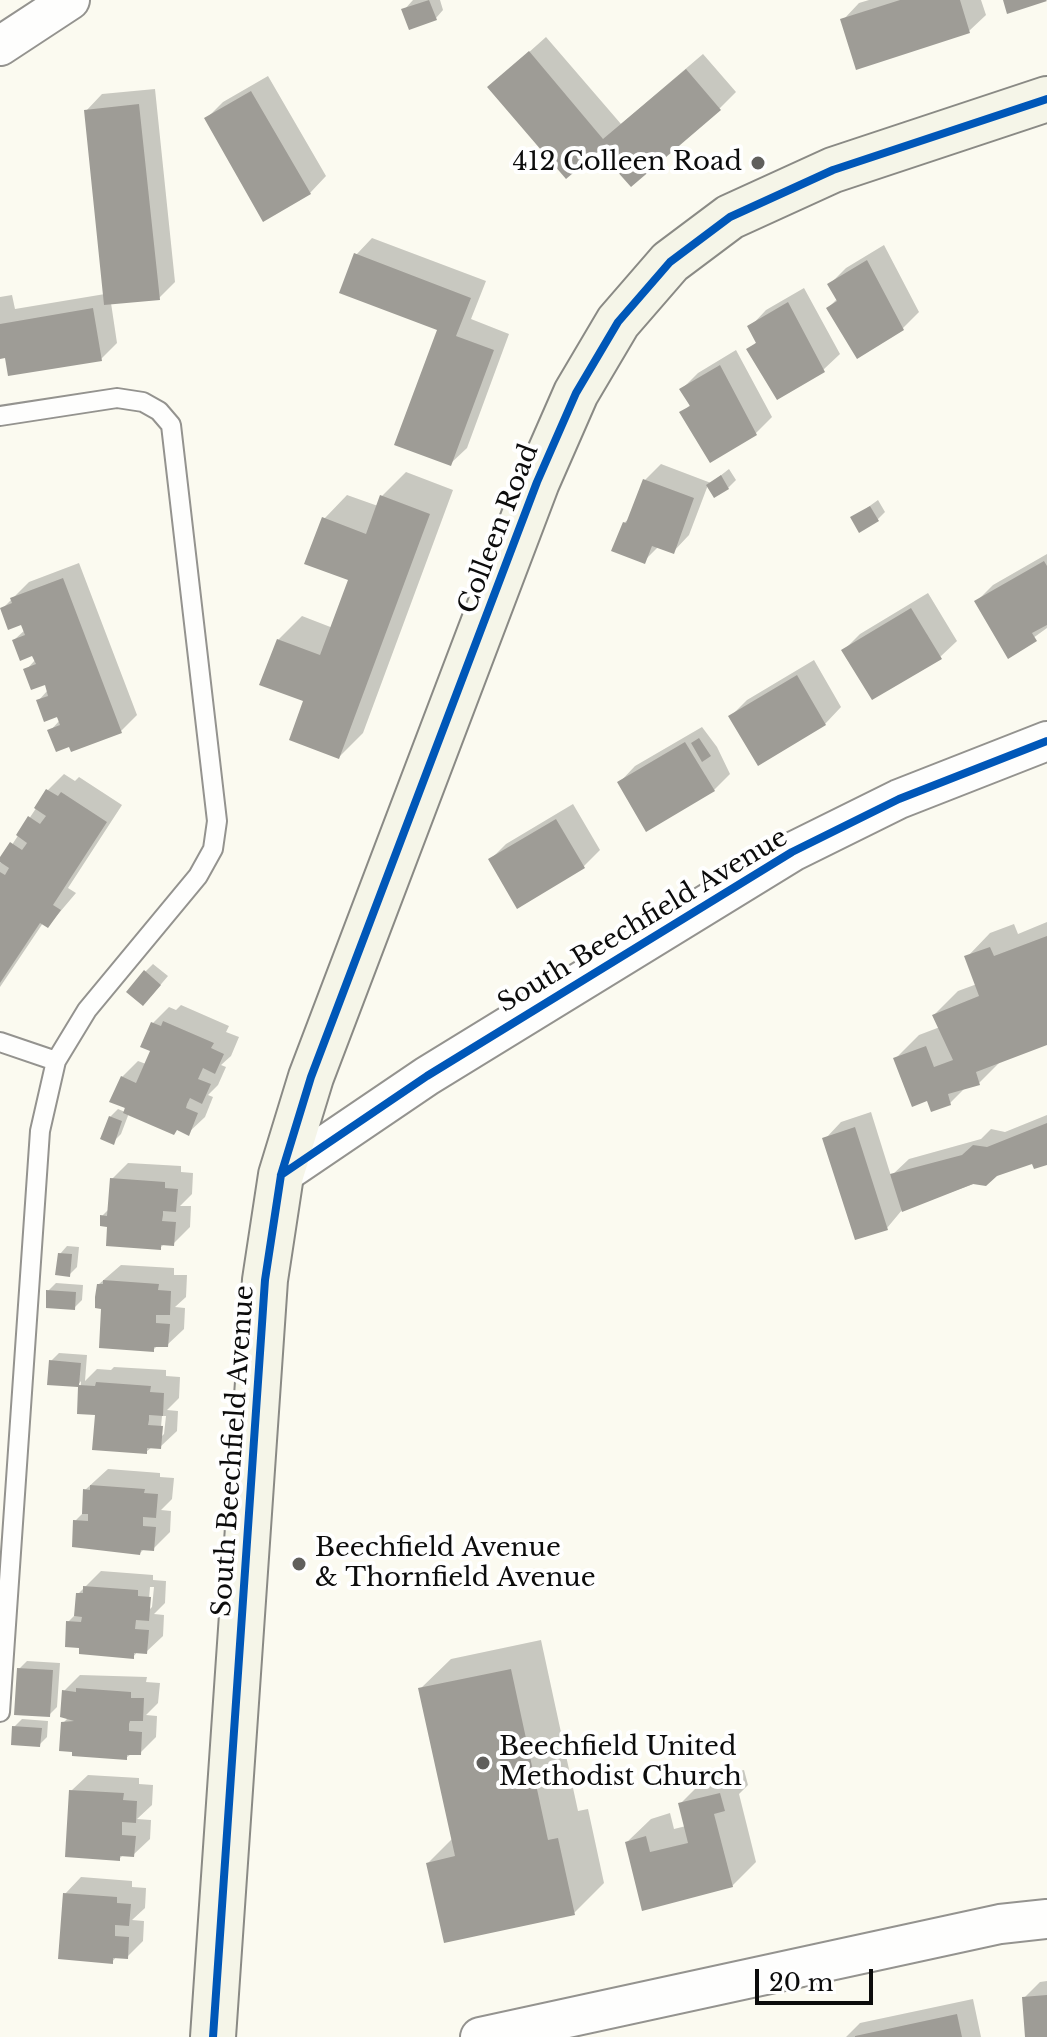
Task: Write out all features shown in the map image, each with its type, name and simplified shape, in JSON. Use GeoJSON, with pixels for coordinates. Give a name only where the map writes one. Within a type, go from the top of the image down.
{"type":"FeatureCollection","features":[{"type":"Feature","properties":{"kind":"street"},"geometry":{"type":"LineString","coordinates":[[0,46],[70,0]]}},
{"type":"Feature","properties":{"kind":"street","name":"Colleen Road"},"geometry":{"type":"LineString","coordinates":[[281,1175],[316,1063],[537,482],[576,393],[618,322],[670,262],[730,217],[833,170],[1047,99]]}},
{"type":"Feature","properties":{"kind":"street","name":"South Beechfield Avenue"},"geometry":{"type":"LineString","coordinates":[[213,2037],[265,1280],[281,1175],[427,1076],[792,852],[899,799],[1047,741]]}},
{"type":"Feature","properties":{"kind":"street"},"geometry":{"type":"LineString","coordinates":[[480,2037],[1000,1924],[1047,1919]]}},
{"type":"Feature","properties":{"kind":"lane"},"geometry":{"type":"LineString","coordinates":[[0,416],[117,398],[143,402],[159,411],[171,425],[217,821],[213,849],[198,876],[87,1010],[56,1061],[40,1131],[0,1712]]}},
{"type":"Feature","properties":{"kind":"lane"},"geometry":{"type":"LineString","coordinates":[[0,1042],[56,1061]]}},
{"type":"Feature","properties":{"kind":"building"},"geometry":{"type":"Polygon","coordinates":[[[429,0],[437,20],[409,30],[401,9],[429,0]]]}},
{"type":"Feature","properties":{"kind":"building"},"geometry":{"type":"Polygon","coordinates":[[[900,0],[960,0],[970,33],[856,70],[840,19],[900,0]]]}},
{"type":"Feature","properties":{"kind":"building"},"geometry":{"type":"Polygon","coordinates":[[[1003,0],[1046,0],[1047,1],[1007,14],[1003,0]]]}},
{"type":"Feature","properties":{"kind":"building"},"geometry":{"type":"Polygon","coordinates":[[[529,51],[603,139],[686,69],[721,110],[631,187],[599,151],[566,179],[487,87],[529,51]]]}},
{"type":"Feature","properties":{"kind":"building"},"geometry":{"type":"Polygon","coordinates":[[[251,91],[311,194],[263,222],[204,118],[251,91]]]}},
{"type":"Feature","properties":{"kind":"building"},"geometry":{"type":"Polygon","coordinates":[[[139,104],[160,300],[104,305],[84,110],[139,104]]]}},
{"type":"Feature","properties":{"kind":"building"},"geometry":{"type":"Polygon","coordinates":[[[354,253],[471,298],[456,336],[494,350],[451,466],[394,445],[437,330],[339,293],[354,253]]]}},
{"type":"Feature","properties":{"kind":"building"},"geometry":{"type":"Polygon","coordinates":[[[867,260],[904,330],[857,359],[826,308],[837,301],[827,284],[867,260]]]}},
{"type":"Feature","properties":{"kind":"building"},"geometry":{"type":"Polygon","coordinates":[[[788,302],[825,372],[777,400],[746,349],[756,343],[747,326],[788,302]]]}},
{"type":"Feature","properties":{"kind":"building"},"geometry":{"type":"Polygon","coordinates":[[[93,308],[102,361],[8,376],[5,358],[0,359],[0,324],[93,308]]]}},
{"type":"Feature","properties":{"kind":"building"},"geometry":{"type":"Polygon","coordinates":[[[720,365],[757,435],[710,463],[679,412],[690,406],[679,389],[720,365]]]}},
{"type":"Feature","properties":{"kind":"building"},"geometry":{"type":"Polygon","coordinates":[[[721,475],[729,489],[714,498],[706,485],[721,475]]]}},
{"type":"Feature","properties":{"kind":"building"},"geometry":{"type":"Polygon","coordinates":[[[643,479],[694,498],[674,554],[652,546],[645,564],[611,551],[643,479]]]}},
{"type":"Feature","properties":{"kind":"building"},"geometry":{"type":"Polygon","coordinates":[[[380,495],[430,514],[339,759],[289,740],[303,701],[259,685],[277,639],[320,655],[348,580],[304,564],[322,517],[366,534],[380,495]]]}},
{"type":"Feature","properties":{"kind":"building"},"geometry":{"type":"Polygon","coordinates":[[[870,506],[879,521],[859,533],[850,517],[870,506]]]}},
{"type":"Feature","properties":{"kind":"building"},"geometry":{"type":"Polygon","coordinates":[[[1044,561],[1047,566],[1047,625],[1032,633],[1037,641],[1008,659],[974,601],[1044,561]]]}},
{"type":"Feature","properties":{"kind":"building"},"geometry":{"type":"Polygon","coordinates":[[[63,578],[122,733],[71,752],[69,747],[56,752],[47,730],[60,725],[57,717],[44,722],[36,700],[48,696],[45,685],[31,690],[23,669],[36,664],[32,656],[20,661],[12,640],[25,635],[21,625],[8,630],[0,608],[12,603],[10,598],[63,578]]]}},
{"type":"Feature","properties":{"kind":"building"},"geometry":{"type":"Polygon","coordinates":[[[911,608],[942,659],[872,700],[841,650],[911,608]]]}},
{"type":"Feature","properties":{"kind":"building"},"geometry":{"type":"Polygon","coordinates":[[[797,675],[826,725],[758,766],[728,716],[797,675]]]}},
{"type":"Feature","properties":{"kind":"building"},"geometry":{"type":"Polygon","coordinates":[[[699,738],[711,756],[702,762],[691,743],[699,738]]]}},
{"type":"Feature","properties":{"kind":"building"},"geometry":{"type":"Polygon","coordinates":[[[685,742],[715,791],[646,832],[617,782],[685,742]]]}},
{"type":"Feature","properties":{"kind":"building"},"geometry":{"type":"Polygon","coordinates":[[[46,789],[58,796],[61,792],[107,822],[53,905],[61,910],[48,928],[40,923],[0,983],[0,872],[5,875],[9,868],[0,862],[0,857],[10,842],[22,850],[25,846],[27,843],[16,835],[28,816],[40,824],[46,816],[34,808],[46,789]]]}},
{"type":"Feature","properties":{"kind":"building"},"geometry":{"type":"Polygon","coordinates":[[[556,819],[585,868],[517,909],[488,859],[556,819]]]}},
{"type":"Feature","properties":{"kind":"building"},"geometry":{"type":"Polygon","coordinates":[[[1047,936],[1047,1045],[976,1072],[980,1085],[948,1094],[951,1105],[931,1112],[927,1101],[912,1107],[893,1058],[926,1046],[934,1067],[953,1060],[932,1015],[979,996],[964,956],[990,947],[994,956],[1047,936]]]}},
{"type":"Feature","properties":{"kind":"building"},"geometry":{"type":"Polygon","coordinates":[[[144,970],[161,985],[143,1006],[126,992],[144,970]]]}},
{"type":"Feature","properties":{"kind":"building"},"geometry":{"type":"Polygon","coordinates":[[[163,1021],[214,1043],[211,1048],[224,1054],[215,1074],[203,1068],[198,1079],[211,1084],[202,1104],[190,1098],[187,1104],[186,1108],[198,1113],[189,1136],[177,1130],[174,1135],[123,1113],[125,1108],[109,1102],[121,1076],[136,1083],[150,1051],[140,1047],[151,1022],[161,1026],[163,1021]]]}},
{"type":"Feature","properties":{"kind":"building"},"geometry":{"type":"Polygon","coordinates":[[[109,1116],[122,1121],[114,1145],[100,1139],[109,1116]]]}},
{"type":"Feature","properties":{"kind":"building"},"geometry":{"type":"Polygon","coordinates":[[[1047,1123],[1047,1165],[1034,1169],[1032,1164],[997,1176],[986,1186],[973,1184],[902,1212],[890,1174],[962,1155],[973,1145],[987,1147],[1047,1123]]]}},
{"type":"Feature","properties":{"kind":"building"},"geometry":{"type":"Polygon","coordinates":[[[855,1127],[888,1230],[855,1240],[822,1138],[855,1127]]]}},
{"type":"Feature","properties":{"kind":"building"},"geometry":{"type":"Polygon","coordinates":[[[110,1178],[165,1182],[165,1188],[178,1189],[176,1212],[163,1211],[162,1221],[176,1222],[174,1246],[161,1245],[161,1250],[106,1246],[107,1227],[100,1226],[100,1215],[107,1216],[110,1178]]]}},
{"type":"Feature","properties":{"kind":"building"},"geometry":{"type":"Polygon","coordinates":[[[58,1253],[72,1254],[70,1277],[55,1275],[58,1253]]]}},
{"type":"Feature","properties":{"kind":"building"},"geometry":{"type":"Polygon","coordinates":[[[103,1280],[159,1284],[158,1290],[171,1291],[170,1315],[156,1315],[156,1323],[170,1324],[168,1347],[154,1347],[154,1352],[99,1348],[101,1309],[95,1308],[95,1297],[97,1284],[103,1284],[103,1280]]]}},
{"type":"Feature","properties":{"kind":"building"},"geometry":{"type":"Polygon","coordinates":[[[46,1290],[76,1292],[75,1310],[46,1308],[46,1290]]]}},
{"type":"Feature","properties":{"kind":"building"},"geometry":{"type":"Polygon","coordinates":[[[49,1360],[81,1363],[79,1385],[95,1386],[96,1382],[151,1386],[150,1392],[164,1393],[163,1416],[149,1415],[148,1425],[163,1426],[161,1449],[147,1448],[147,1454],[92,1450],[95,1415],[77,1414],[78,1387],[47,1385],[49,1360]]]}},
{"type":"Feature","properties":{"kind":"building"},"geometry":{"type":"Polygon","coordinates":[[[90,1485],[145,1489],[144,1493],[158,1494],[156,1518],[143,1517],[143,1526],[156,1527],[154,1551],[141,1550],[140,1555],[72,1547],[73,1520],[88,1521],[88,1514],[82,1514],[83,1489],[90,1490],[90,1485]]]}},
{"type":"Feature","properties":{"kind":"building"},"geometry":{"type":"Polygon","coordinates":[[[83,1586],[138,1590],[138,1596],[151,1597],[149,1621],[136,1620],[135,1629],[149,1630],[147,1654],[134,1653],[134,1659],[79,1654],[79,1648],[65,1647],[66,1621],[81,1622],[82,1617],[74,1616],[76,1593],[83,1593],[83,1586]]]}},
{"type":"Feature","properties":{"kind":"building"},"geometry":{"type":"Polygon","coordinates":[[[17,1668],[53,1670],[50,1717],[14,1715],[17,1668]]]}},
{"type":"Feature","properties":{"kind":"building","name":"Beechfield United Methodist Church"},"geometry":{"type":"Polygon","coordinates":[[[511,1669],[548,1840],[558,1838],[575,1915],[444,1943],[426,1863],[455,1856],[418,1688],[511,1669]]]}},
{"type":"Feature","properties":{"kind":"building"},"geometry":{"type":"Polygon","coordinates":[[[76,1688],[131,1692],[131,1698],[144,1698],[143,1721],[130,1721],[129,1724],[129,1731],[142,1732],[141,1755],[127,1755],[127,1760],[72,1756],[72,1752],[59,1751],[61,1722],[74,1721],[60,1717],[62,1690],[76,1692],[76,1688]]]}},
{"type":"Feature","properties":{"kind":"building"},"geometry":{"type":"Polygon","coordinates":[[[12,1726],[42,1728],[40,1747],[11,1745],[12,1726]]]}},
{"type":"Feature","properties":{"kind":"building"},"geometry":{"type":"Polygon","coordinates":[[[69,1790],[124,1793],[123,1800],[137,1801],[136,1823],[122,1822],[122,1835],[136,1836],[134,1857],[120,1856],[120,1861],[65,1857],[69,1790]]]}},
{"type":"Feature","properties":{"kind":"building"},"geometry":{"type":"Polygon","coordinates":[[[720,1793],[725,1811],[714,1814],[733,1887],[642,1911],[625,1842],[646,1836],[650,1852],[688,1843],[678,1803],[720,1793]]]}},
{"type":"Feature","properties":{"kind":"building"},"geometry":{"type":"Polygon","coordinates":[[[63,1893],[117,1897],[117,1903],[131,1904],[129,1926],[115,1925],[115,1936],[129,1937],[128,1959],[113,1958],[113,1964],[58,1959],[63,1893]]]}},
{"type":"Feature","properties":{"kind":"building"},"geometry":{"type":"Polygon","coordinates":[[[1047,1995],[1047,2037],[1025,2037],[1022,1997],[1047,1995]]]}},
{"type":"Feature","properties":{"kind":"building"},"geometry":{"type":"Polygon","coordinates":[[[957,2014],[962,2037],[855,2037],[855,2036],[957,2014]]]}},
{"type":"Feature","properties":{"kind":"cycle path"},"geometry":{"type":"LineString","coordinates":[[213,2037],[265,1280],[281,1175],[311,1077],[537,482],[576,393],[618,322],[670,262],[730,217],[833,170],[1047,99]]}},
{"type":"Feature","properties":{"kind":"cycle path"},"geometry":{"type":"LineString","coordinates":[[281,1175],[427,1076],[792,852],[899,799],[1047,741]]}},
{"type":"Feature","properties":{"kind":"place","name":"412 Colleen Road"},"geometry":{"type":"Point","coordinates":[758,163]}},
{"type":"Feature","properties":{"kind":"place","name":"Beechfield Avenue & Thornfield Avenue"},"geometry":{"type":"Point","coordinates":[299,1564]}},
{"type":"Feature","properties":{"kind":"place","name":"Beechfield United Methodist Church"},"geometry":{"type":"Point","coordinates":[483,1763]}}]}
